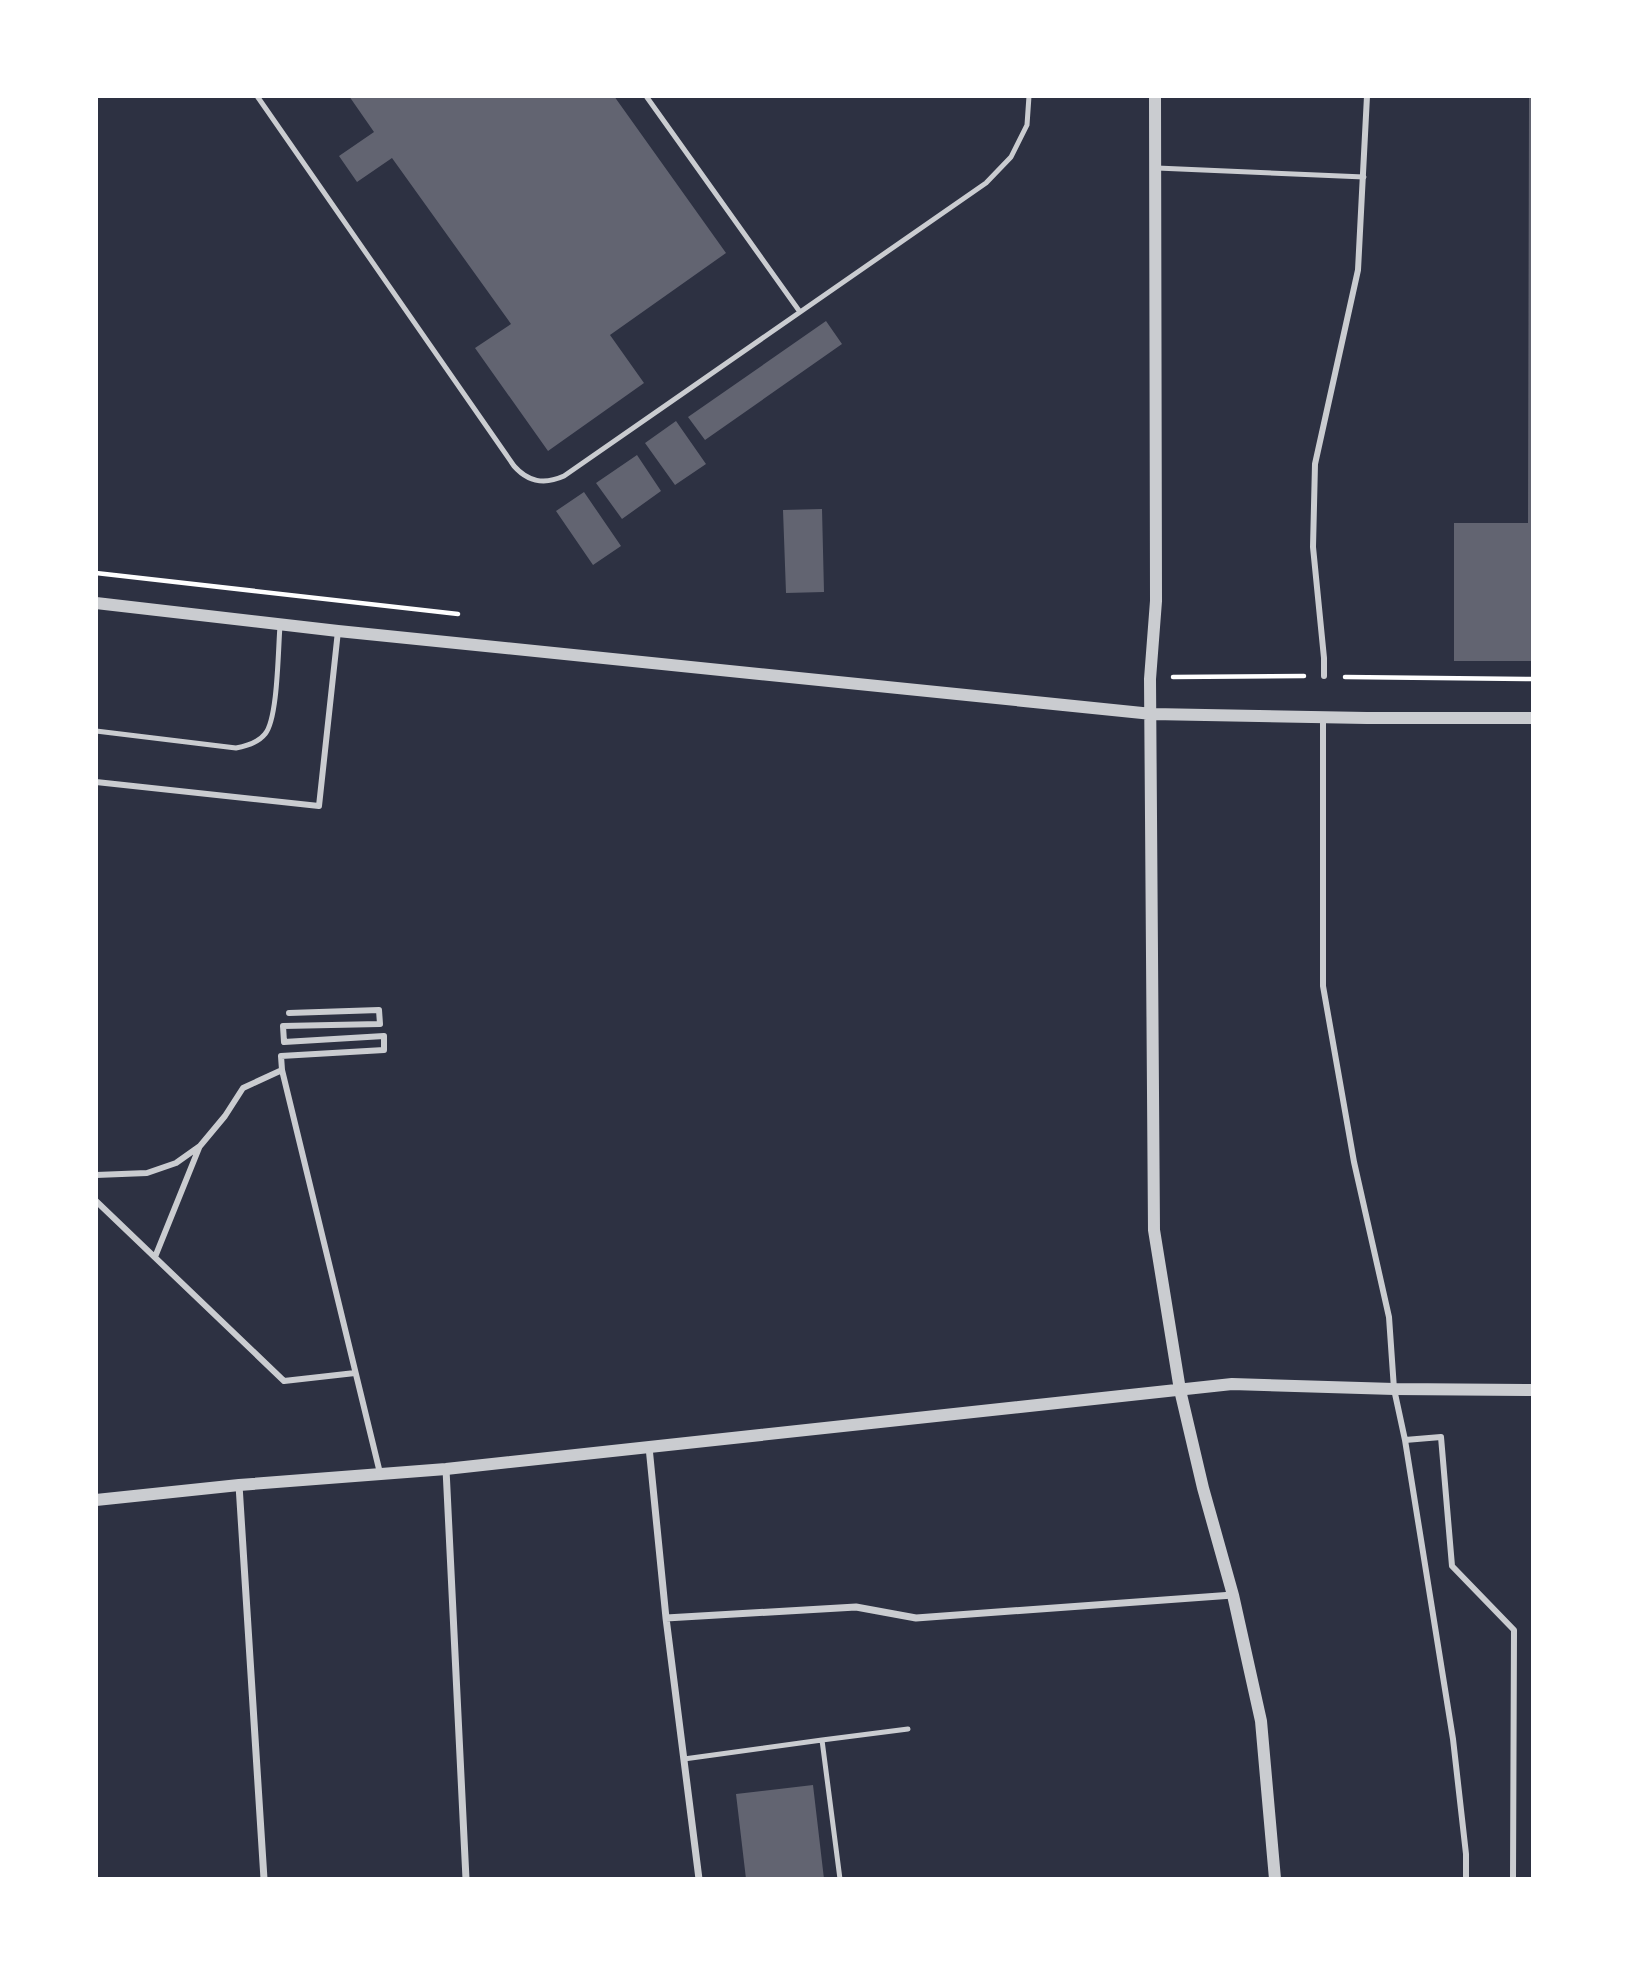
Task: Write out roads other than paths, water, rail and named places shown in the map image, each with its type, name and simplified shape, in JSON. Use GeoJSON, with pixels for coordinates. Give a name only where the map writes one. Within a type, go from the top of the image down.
{"type":"FeatureCollection","features":[{"type":"Feature","properties":{"kind":"street"},"geometry":{"type":"LineString","coordinates":[[1155,96],[1156,601],[1150,679],[1154,1230],[1180,1390],[1203,1488],[1233,1595],[1261,1721],[1275,1879]]}},
{"type":"Feature","properties":{"kind":"street"},"geometry":{"type":"LineString","coordinates":[[1324,676],[1313,547],[1315,464],[1358,270],[1367,96]]}},
{"type":"Feature","properties":{"kind":"street"},"geometry":{"type":"LineString","coordinates":[[96,603],[338,631],[1152,714],[1533,718]]}},
{"type":"Feature","properties":{"kind":"street"},"geometry":{"type":"LineString","coordinates":[[96,782],[319,806],[338,631]]}},
{"type":"Feature","properties":{"kind":"street"},"geometry":{"type":"LineString","coordinates":[[1323,717],[1323,986],[1354,1162],[1389,1317],[1394,1389],[1405,1440],[1453,1739],[1466,1854],[1466,1879]]}},
{"type":"Feature","properties":{"kind":"street"},"geometry":{"type":"LineString","coordinates":[[289,1013],[379,1010],[380,1024],[282,1027],[284,1042],[384,1037],[384,1050],[281,1056],[282,1070],[380,1474]]}},
{"type":"Feature","properties":{"kind":"street"},"geometry":{"type":"LineString","coordinates":[[96,1175],[147,1173],[176,1163],[200,1146],[225,1116],[243,1088],[282,1070]]}},
{"type":"Feature","properties":{"kind":"street"},"geometry":{"type":"LineString","coordinates":[[156,1257],[200,1146]]}},
{"type":"Feature","properties":{"kind":"street"},"geometry":{"type":"LineString","coordinates":[[96,1200],[284,1381],[355,1373]]}},
{"type":"Feature","properties":{"kind":"street"},"geometry":{"type":"LineString","coordinates":[[96,1500],[239,1485],[446,1469],[1232,1384],[1533,1390]]}},
{"type":"Feature","properties":{"kind":"street"},"geometry":{"type":"LineString","coordinates":[[1405,1440],[1441,1437],[1452,1566],[1514,1630],[1513,1879]]}},
{"type":"Feature","properties":{"kind":"street"},"geometry":{"type":"LineString","coordinates":[[649,1447],[666,1618],[699,1879]]}},
{"type":"Feature","properties":{"kind":"street"},"geometry":{"type":"LineString","coordinates":[[446,1469],[466,1879]]}},
{"type":"Feature","properties":{"kind":"street"},"geometry":{"type":"LineString","coordinates":[[239,1485],[264,1879]]}},
{"type":"Feature","properties":{"kind":"street"},"geometry":{"type":"LineString","coordinates":[[666,1618],[856,1607],[916,1618],[1233,1595]]}},
{"type":"Feature","properties":{"kind":"lane"},"geometry":{"type":"LineString","coordinates":[[257,96],[514,466],[531,480],[542,482],[564,475],[986,183],[1011,158],[1027,125],[1029,96]]}},
{"type":"Feature","properties":{"kind":"lane"},"geometry":{"type":"LineString","coordinates":[[646,96],[800,312]]}},
{"type":"Feature","properties":{"kind":"lane"},"geometry":{"type":"LineString","coordinates":[[1154,167],[1364,177]]}},
{"type":"Feature","properties":{"kind":"lane"},"geometry":{"type":"LineString","coordinates":[[96,731],[236,748],[260,739],[267,733],[273,717],[281,625]]}},
{"type":"Feature","properties":{"kind":"lane"},"geometry":{"type":"LineString","coordinates":[[684,1759],[908,1729]]}},
{"type":"Feature","properties":{"kind":"lane"},"geometry":{"type":"LineString","coordinates":[[822,1740],[840,1879]]}}]}
